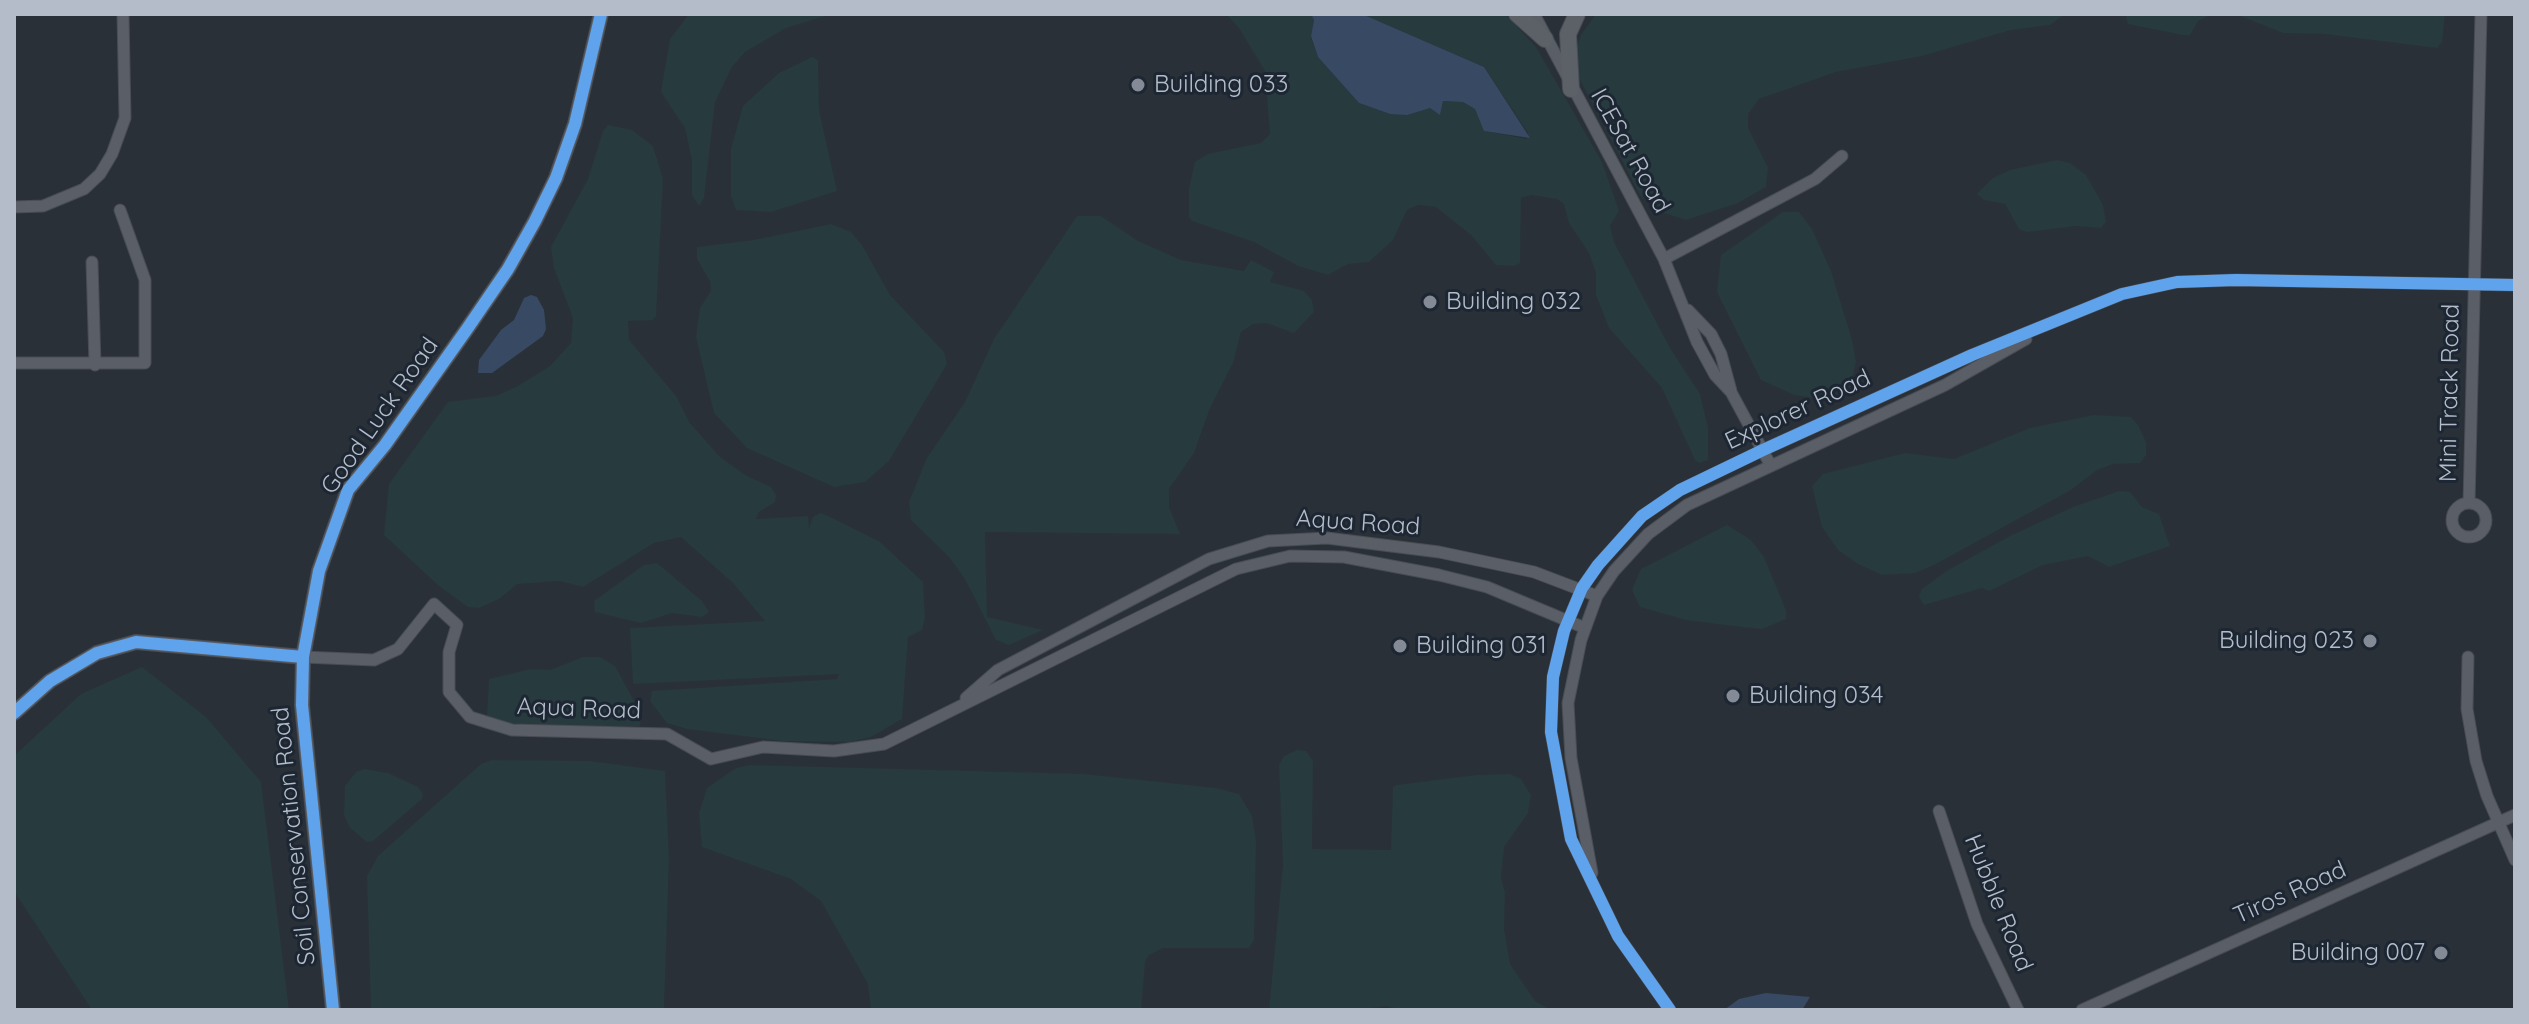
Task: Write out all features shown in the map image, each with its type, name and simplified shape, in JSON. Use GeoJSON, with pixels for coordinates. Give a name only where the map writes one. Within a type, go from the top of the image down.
{"type":"FeatureCollection","features":[{"type":"Feature","properties":{"kind":"main road","name":"Good Luck Road"},"geometry":{"type":"LineString","coordinates":[[303,657],[319,571],[348,490],[385,445],[467,329],[508,269],[535,221],[556,178],[575,124],[601,14]]}},
{"type":"Feature","properties":{"kind":"main road"},"geometry":{"type":"LineString","coordinates":[[1517,14],[1545,39]]}},
{"type":"Feature","properties":{"kind":"main road"},"geometry":{"type":"LineString","coordinates":[[1571,89],[1568,34],[1577,14]]}},
{"type":"Feature","properties":{"kind":"main road","name":"Soil Conservation Road"},"geometry":{"type":"LineString","coordinates":[[303,657],[303,740],[333,1010]]}},
{"type":"Feature","properties":{"kind":"street"},"geometry":{"type":"LineString","coordinates":[[14,207],[43,206],[84,189],[112,154],[125,118],[123,14]]}},
{"type":"Feature","properties":{"kind":"street","name":"ICESat Road"},"geometry":{"type":"LineString","coordinates":[[1534,14],[1571,89],[1664,259],[1687,309],[1697,342],[1715,375],[1731,392],[1771,466]]}},
{"type":"Feature","properties":{"kind":"street","name":"Mini Track Road"},"geometry":{"type":"LineString","coordinates":[[2469,503],[2481,14]]}},
{"type":"Feature","properties":{"kind":"street"},"geometry":{"type":"LineString","coordinates":[[1664,259],[1815,179],[1842,156]]}},
{"type":"Feature","properties":{"kind":"street"},"geometry":{"type":"LineString","coordinates":[[14,363],[145,363],[145,280],[120,210]]}},
{"type":"Feature","properties":{"kind":"street"},"geometry":{"type":"LineString","coordinates":[[92,262],[95,365]]}},
{"type":"Feature","properties":{"kind":"street","name":"Explorer Road"},"geometry":{"type":"LineString","coordinates":[[1670,1010],[1618,936],[1571,839],[1551,732],[1553,677],[1568,621],[1582,588],[1618,539],[1651,509],[1680,490],[1763,450],[2060,318],[2122,294],[2177,282],[2236,280],[2515,285]]}},
{"type":"Feature","properties":{"kind":"street","name":"Explorer Road"},"geometry":{"type":"LineString","coordinates":[[1594,885],[1568,729],[1573,672],[1597,596],[1631,550],[1666,518],[1945,385],[2060,318]]}},
{"type":"Feature","properties":{"kind":"street","name":"Aqua Road"},"geometry":{"type":"LineString","coordinates":[[960,704],[998,670],[1209,559],[1268,541],[1327,538],[1439,552],[1513,567],[1582,588],[1597,596]]}},
{"type":"Feature","properties":{"kind":"street","name":"Aqua Road"},"geometry":{"type":"LineString","coordinates":[[303,657],[374,660],[398,649],[434,604],[457,625],[449,652],[449,692],[460,709],[481,723],[545,732],[667,734],[711,759],[763,747],[802,751],[863,750],[884,744],[1236,569],[1290,556],[1344,557],[1439,575],[1487,587],[1585,628]]}},
{"type":"Feature","properties":{"kind":"street"},"geometry":{"type":"LineString","coordinates":[[14,713],[50,681],[97,653],[136,642],[303,657]]}},
{"type":"Feature","properties":{"kind":"street"},"geometry":{"type":"LineString","coordinates":[[2468,657],[2467,709],[2476,761],[2515,860]]}},
{"type":"Feature","properties":{"kind":"street","name":"Hubble Road"},"geometry":{"type":"LineString","coordinates":[[1939,811],[1977,924],[2018,1010]]}},
{"type":"Feature","properties":{"kind":"street","name":"Tiros Road"},"geometry":{"type":"LineString","coordinates":[[2082,1010],[2515,815]]}},
{"type":"Feature","properties":{"kind":"green space"},"geometry":{"type":"Polygon","coordinates":[[[689,14],[832,14],[786,28],[745,52],[732,67],[715,102],[704,198],[699,206],[692,195],[692,160],[685,128],[661,92],[670,39],[689,14]]]}},
{"type":"Feature","properties":{"kind":"green space"},"geometry":{"type":"Polygon","coordinates":[[[1226,14],[1311,14],[1314,20],[1311,38],[1318,57],[1359,103],[1390,114],[1430,108],[1440,114],[1443,101],[1463,102],[1475,109],[1485,131],[1527,139],[1528,133],[1484,67],[1362,14],[1505,14],[1536,47],[1602,162],[1619,211],[1610,226],[1614,242],[1670,348],[1700,394],[1708,428],[1708,460],[1699,463],[1695,460],[1662,388],[1609,328],[1596,295],[1596,273],[1589,253],[1569,223],[1564,204],[1557,199],[1531,195],[1521,198],[1520,263],[1514,266],[1496,265],[1471,235],[1436,207],[1418,205],[1407,210],[1393,240],[1369,262],[1348,264],[1328,275],[1298,266],[1254,242],[1192,221],[1189,217],[1189,188],[1195,162],[1208,154],[1261,143],[1270,134],[1265,71],[1239,28],[1226,14]]]}},
{"type":"Feature","properties":{"kind":"green space"},"geometry":{"type":"Polygon","coordinates":[[[1596,14],[2065,14],[2050,25],[2011,30],[1922,56],[1836,72],[1759,99],[1748,114],[1748,128],[1768,168],[1766,187],[1738,203],[1686,220],[1658,211],[1640,195],[1578,76],[1575,53],[1581,35],[1596,14]]]}},
{"type":"Feature","properties":{"kind":"green space"},"geometry":{"type":"Polygon","coordinates":[[[2125,14],[2445,14],[2442,42],[2437,48],[2325,34],[2283,33],[2238,15],[2210,15],[2198,21],[2190,35],[2183,35],[2128,24],[2125,14]]]}},
{"type":"Feature","properties":{"kind":"green space"},"geometry":{"type":"Polygon","coordinates":[[[812,57],[818,60],[819,110],[837,191],[771,212],[736,210],[731,196],[731,149],[743,106],[779,73],[812,57]]]}},
{"type":"Feature","properties":{"kind":"green space"},"geometry":{"type":"Polygon","coordinates":[[[608,125],[632,130],[653,146],[663,179],[656,316],[652,320],[628,321],[629,340],[676,396],[689,422],[720,457],[747,476],[771,487],[776,495],[775,502],[759,512],[756,519],[808,516],[809,528],[813,517],[820,513],[828,516],[880,542],[923,582],[925,618],[922,630],[908,637],[902,719],[871,737],[850,742],[783,741],[687,729],[667,723],[650,701],[652,691],[837,679],[839,674],[633,684],[630,628],[765,621],[733,583],[681,537],[654,543],[583,587],[560,581],[517,584],[499,599],[479,608],[468,607],[439,586],[384,535],[389,484],[448,402],[496,396],[518,386],[550,366],[571,343],[573,318],[554,268],[551,247],[588,179],[603,131],[608,125]]]}},
{"type":"Feature","properties":{"kind":"green space"},"geometry":{"type":"Polygon","coordinates":[[[2057,160],[2070,163],[2086,175],[2103,205],[2106,222],[2101,228],[2075,226],[2027,232],[2019,229],[2005,204],[1984,200],[1977,194],[1993,178],[2010,170],[2057,160]]]}},
{"type":"Feature","properties":{"kind":"green space"},"geometry":{"type":"Polygon","coordinates":[[[1783,212],[1799,212],[1812,229],[1831,271],[1852,340],[1856,362],[1851,383],[1821,399],[1794,395],[1761,380],[1717,292],[1721,255],[1783,212]]]}},
{"type":"Feature","properties":{"kind":"green space"},"geometry":{"type":"Polygon","coordinates":[[[1077,216],[1101,216],[1138,241],[1181,260],[1244,271],[1251,260],[1274,272],[1270,282],[1304,291],[1312,300],[1314,312],[1294,333],[1266,323],[1253,324],[1241,332],[1233,363],[1210,408],[1194,453],[1169,489],[1169,507],[1180,534],[985,532],[987,617],[1043,630],[1009,645],[996,640],[965,579],[949,557],[911,520],[909,502],[927,458],[965,402],[994,339],[1077,216]]]}},
{"type":"Feature","properties":{"kind":"green space"},"geometry":{"type":"Polygon","coordinates":[[[831,224],[851,232],[862,245],[890,295],[944,352],[947,364],[889,461],[865,482],[834,487],[747,448],[714,413],[696,337],[700,308],[711,291],[710,281],[697,259],[697,247],[754,240],[831,224]]]}},
{"type":"Feature","properties":{"kind":"green space"},"geometry":{"type":"Polygon","coordinates":[[[2094,415],[2131,417],[2146,442],[2146,455],[2140,463],[2113,464],[2097,470],[2071,490],[1915,573],[1882,575],[1858,564],[1838,550],[1822,527],[1812,486],[1823,474],[1905,453],[1954,459],[2030,428],[2094,415]]]}},
{"type":"Feature","properties":{"kind":"green space"},"geometry":{"type":"Polygon","coordinates":[[[2119,491],[2130,492],[2142,507],[2159,514],[2170,546],[2109,567],[2088,556],[2043,565],[1989,591],[1982,588],[1924,605],[1919,597],[1922,589],[1948,570],[2012,535],[2073,507],[2119,491]]]}},
{"type":"Feature","properties":{"kind":"green space"},"geometry":{"type":"Polygon","coordinates":[[[1727,525],[1751,540],[1764,557],[1786,610],[1786,619],[1762,629],[1686,620],[1640,607],[1632,590],[1641,569],[1727,525]]]}},
{"type":"Feature","properties":{"kind":"green space"},"geometry":{"type":"Polygon","coordinates":[[[657,563],[702,601],[709,612],[702,617],[672,613],[641,623],[595,612],[594,601],[644,565],[657,563]]]}},
{"type":"Feature","properties":{"kind":"green space"},"geometry":{"type":"Polygon","coordinates":[[[583,657],[600,657],[615,666],[641,714],[640,726],[550,727],[498,722],[487,715],[489,679],[531,669],[550,670],[583,657]]]}},
{"type":"Feature","properties":{"kind":"green space"},"geometry":{"type":"Polygon","coordinates":[[[142,667],[206,717],[261,782],[289,1010],[92,1010],[14,891],[14,756],[81,694],[142,667]]]}},
{"type":"Feature","properties":{"kind":"green space"},"geometry":{"type":"Polygon","coordinates":[[[1297,750],[1306,751],[1313,761],[1312,849],[1391,850],[1393,787],[1397,785],[1476,775],[1510,774],[1521,779],[1531,795],[1528,813],[1504,847],[1501,878],[1505,892],[1504,929],[1510,964],[1535,1001],[1551,1010],[1402,1010],[1386,1006],[1361,1010],[1269,1010],[1283,865],[1279,765],[1284,756],[1297,750]]]}},
{"type":"Feature","properties":{"kind":"green space"},"geometry":{"type":"Polygon","coordinates":[[[492,760],[590,761],[665,771],[669,858],[664,1010],[371,1010],[367,876],[378,856],[481,764],[492,760]]]}},
{"type":"Feature","properties":{"kind":"green space"},"geometry":{"type":"Polygon","coordinates":[[[750,765],[1084,774],[1216,788],[1239,794],[1252,816],[1256,841],[1254,940],[1249,948],[1163,948],[1149,955],[1145,962],[1141,1010],[871,1010],[868,984],[821,901],[791,879],[702,847],[699,813],[707,788],[736,768],[750,765]]]}},
{"type":"Feature","properties":{"kind":"green space"},"geometry":{"type":"Polygon","coordinates":[[[365,769],[388,773],[418,787],[423,794],[422,799],[373,841],[367,842],[350,828],[344,815],[345,786],[356,772],[365,769]]]}},
{"type":"Feature","properties":{"kind":"water"},"geometry":{"type":"Polygon","coordinates":[[[1311,14],[1362,14],[1484,67],[1530,138],[1484,131],[1475,109],[1463,102],[1443,101],[1440,115],[1430,108],[1407,115],[1390,114],[1359,103],[1318,57],[1311,36],[1314,20],[1311,14]]]}},
{"type":"Feature","properties":{"kind":"water"},"geometry":{"type":"Polygon","coordinates":[[[531,295],[537,297],[544,310],[546,329],[543,336],[492,373],[478,373],[479,360],[501,330],[514,320],[524,298],[531,295]]]}},
{"type":"Feature","properties":{"kind":"water"},"geometry":{"type":"Polygon","coordinates":[[[1766,993],[1810,997],[1802,1010],[1724,1010],[1739,999],[1766,993]]]}},
{"type":"Feature","properties":{"kind":"cycle path"},"geometry":{"type":"LineString","coordinates":[[333,1010],[302,705],[303,657],[319,571],[348,490],[385,445],[467,329],[508,269],[535,221],[556,178],[575,124],[601,14]]}},
{"type":"Feature","properties":{"kind":"cycle path"},"geometry":{"type":"LineString","coordinates":[[1670,1010],[1618,936],[1571,839],[1551,732],[1553,677],[1564,631],[1582,588],[1598,565],[1642,516],[1680,490],[1763,450],[1972,355],[2122,294],[2177,282],[2236,280],[2515,285]]}},
{"type":"Feature","properties":{"kind":"cycle path"},"geometry":{"type":"LineString","coordinates":[[14,713],[50,681],[97,653],[136,642],[303,657]]}},
{"type":"Feature","properties":{"kind":"place","name":"Building 033"},"geometry":{"type":"Point","coordinates":[1138,85]}},
{"type":"Feature","properties":{"kind":"place","name":"Building 032"},"geometry":{"type":"Point","coordinates":[1430,302]}},
{"type":"Feature","properties":{"kind":"place","name":"Building 023"},"geometry":{"type":"Point","coordinates":[2370,641]}},
{"type":"Feature","properties":{"kind":"place","name":"Building 031"},"geometry":{"type":"Point","coordinates":[1400,646]}},
{"type":"Feature","properties":{"kind":"place","name":"Building 034"},"geometry":{"type":"Point","coordinates":[1733,696]}},
{"type":"Feature","properties":{"kind":"place","name":"Building 007"},"geometry":{"type":"Point","coordinates":[2441,953]}}]}
